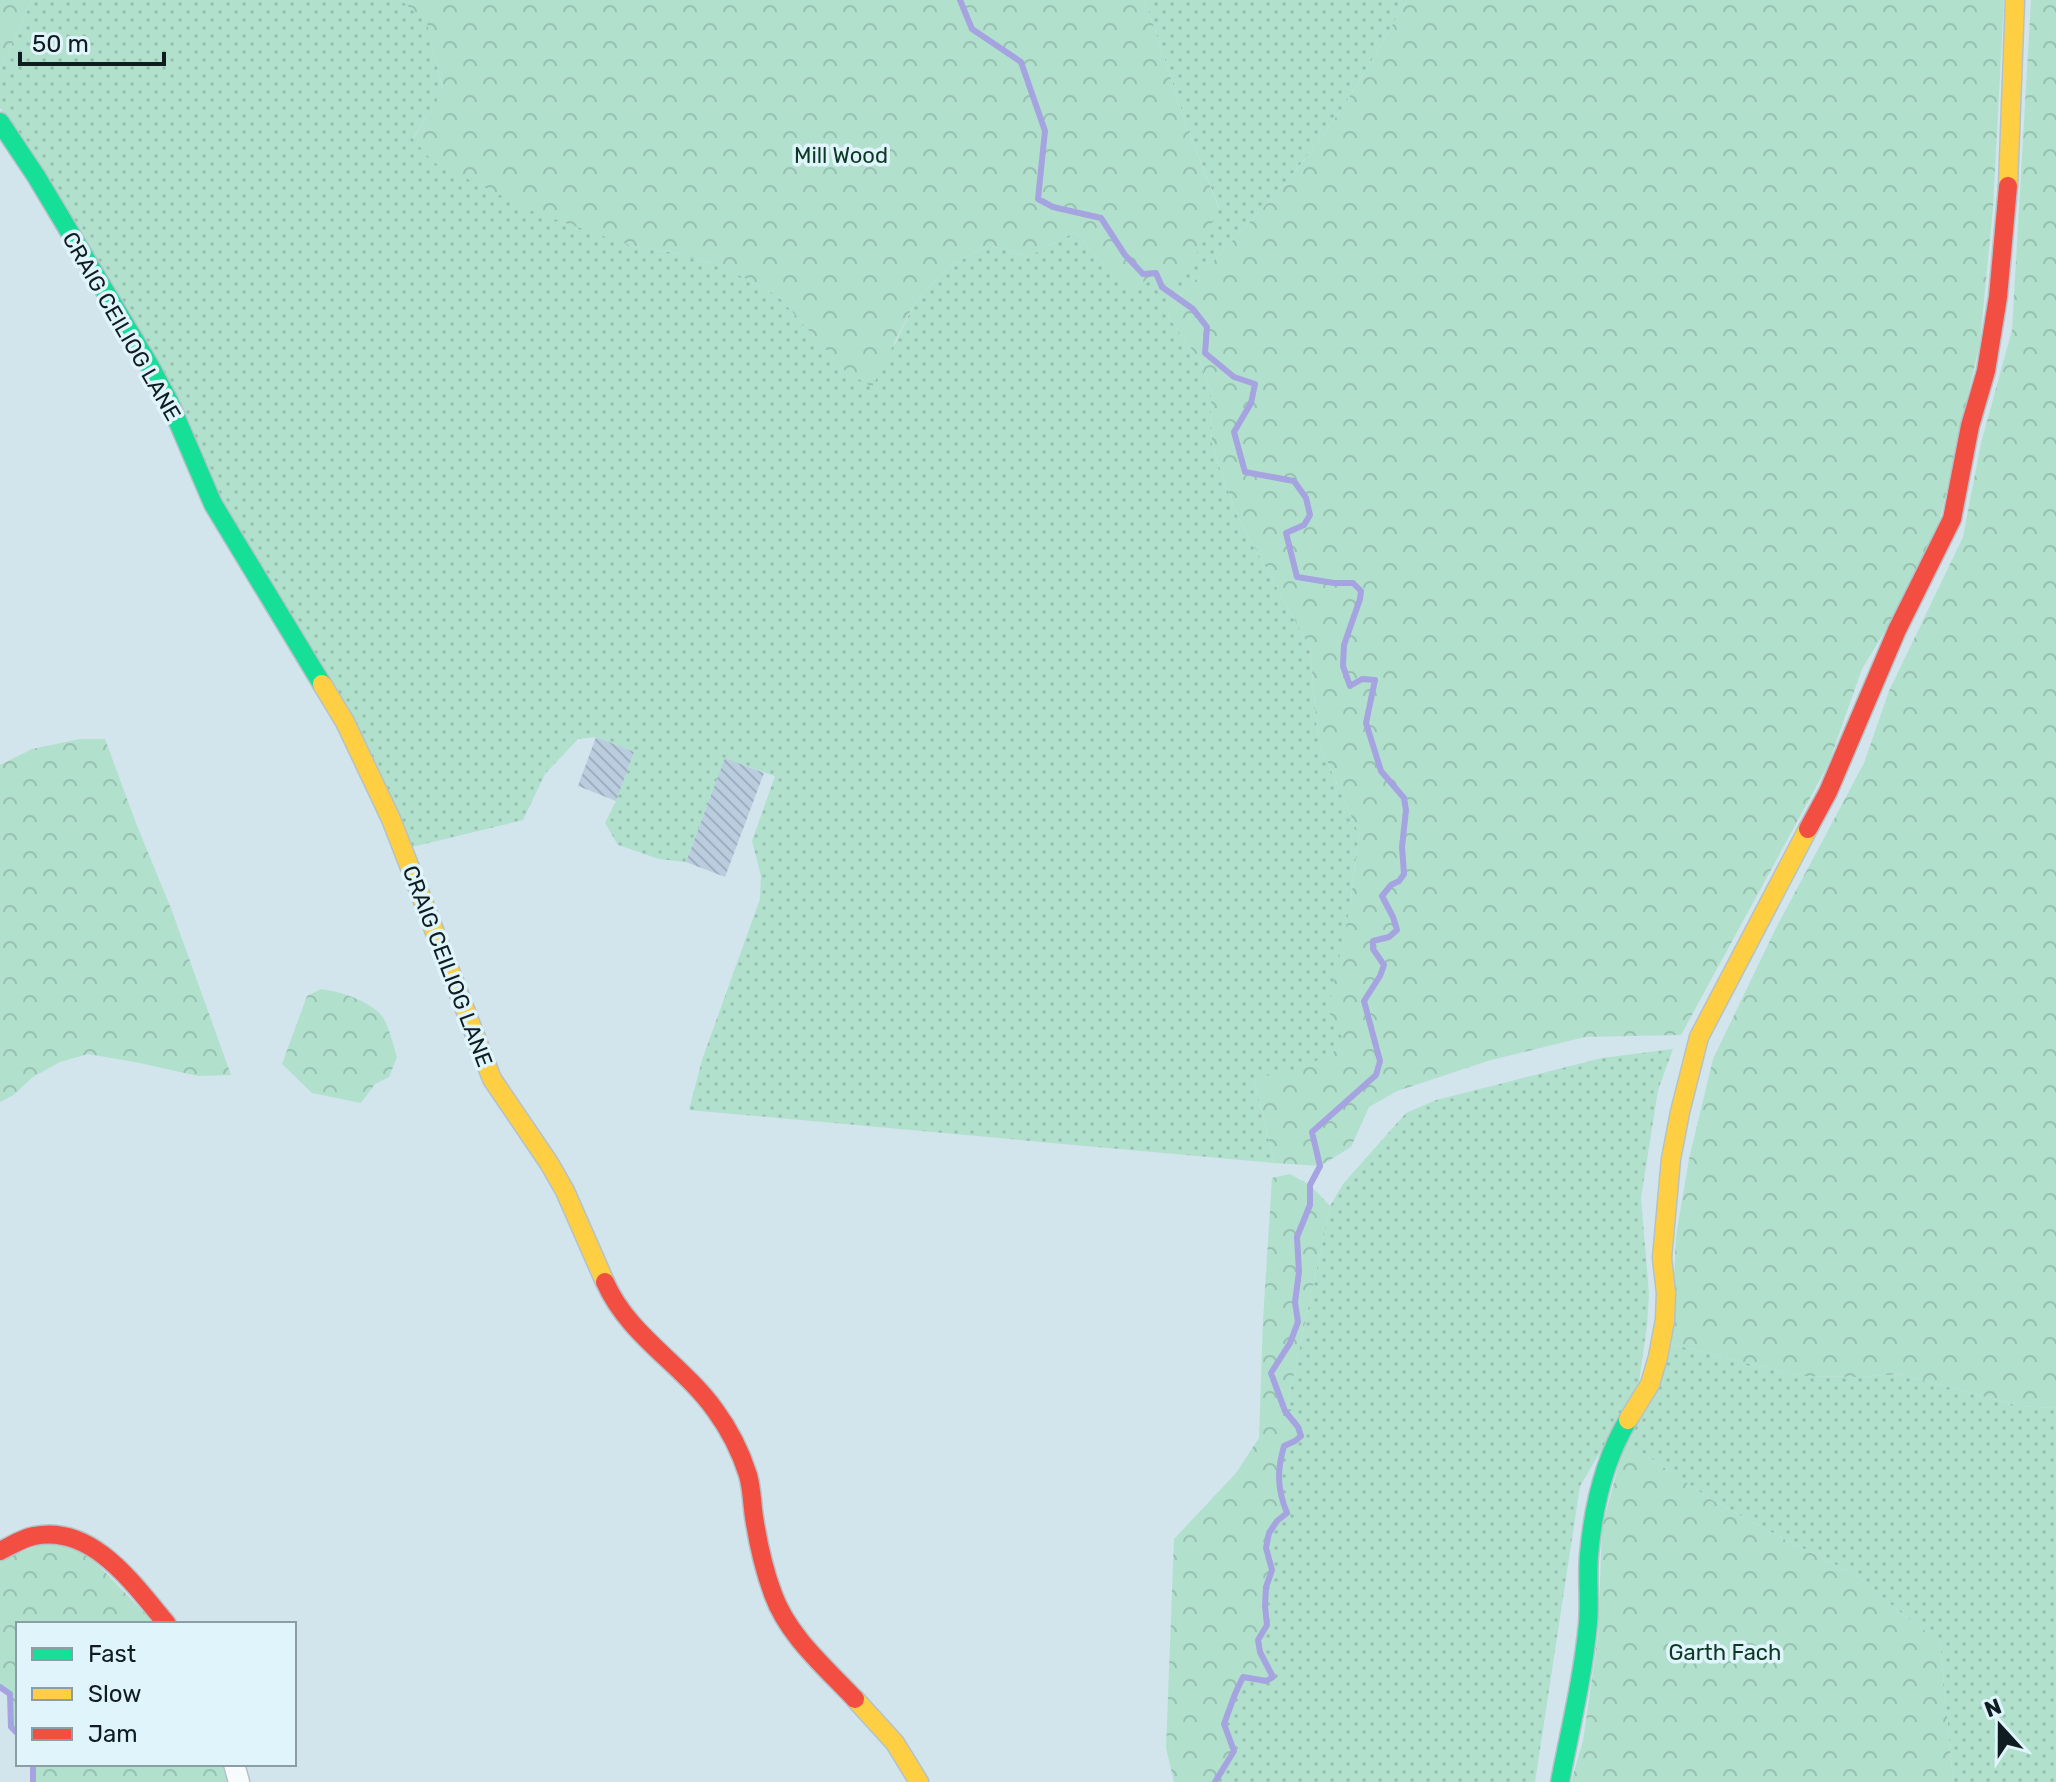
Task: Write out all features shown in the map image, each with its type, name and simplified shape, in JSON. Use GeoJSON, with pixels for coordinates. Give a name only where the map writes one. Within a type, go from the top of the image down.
{"type":"FeatureCollection","features":[{"type":"Feature","properties":{"kind":"street"},"geometry":{"type":"LineString","coordinates":[[1560,1782],[1588,1623],[1589,1556],[1597,1505],[1618,1437],[1650,1384],[1665,1320],[1662,1258],[1671,1159],[1699,1037],[1828,792],[1897,630],[1952,519],[1970,426],[1986,371],[1998,297],[2007,210],[2015,0]]}},
{"type":"Feature","properties":{"kind":"street","name":"CRAIG CEILIOG LANE"},"geometry":{"type":"LineString","coordinates":[[0,122],[150,366],[169,401],[213,504],[345,722],[391,819],[492,1079],[565,1191],[612,1298],[625,1317],[688,1378],[715,1410],[735,1444],[748,1476],[758,1540],[773,1596],[793,1632],[895,1743],[919,1782]]}},
{"type":"Feature","properties":{"kind":"street"},"geometry":{"type":"LineString","coordinates":[[0,1551],[34,1536],[56,1534],[81,1541],[113,1561],[165,1622]]}},
{"type":"Feature","properties":{"kind":"green space"},"geometry":{"type":"Polygon","coordinates":[[[0,0],[32,0],[0,71],[0,0]]]}},
{"type":"Feature","properties":{"kind":"green space"},"geometry":{"type":"Polygon","coordinates":[[[32,0],[401,0],[427,22],[443,91],[413,138],[632,246],[720,265],[778,296],[845,371],[895,344],[914,304],[946,268],[989,245],[1027,257],[1075,232],[1103,264],[1156,273],[1162,287],[1219,208],[1187,127],[1145,0],[1407,0],[1346,103],[1305,159],[1247,226],[1165,312],[1200,361],[1211,392],[1212,446],[1237,515],[1310,648],[1318,740],[1359,834],[1350,906],[1346,1045],[1299,1071],[1254,1079],[1274,1163],[689,1110],[702,1060],[760,899],[761,876],[752,841],[775,776],[725,759],[686,862],[659,859],[618,845],[605,823],[634,752],[596,737],[578,739],[545,774],[523,820],[412,847],[48,180],[0,108],[0,71],[32,0]]]}},
{"type":"Feature","properties":{"kind":"green space","name":"Mill Wood"},"geometry":{"type":"Polygon","coordinates":[[[401,0],[1145,0],[1187,127],[1219,209],[1193,261],[1162,287],[1155,273],[1134,289],[1103,264],[1075,232],[1027,257],[989,245],[946,268],[914,304],[872,387],[845,371],[778,296],[720,265],[632,246],[534,212],[433,162],[413,139],[443,90],[427,23],[401,0]]]}},
{"type":"Feature","properties":{"kind":"green space"},"geometry":{"type":"Polygon","coordinates":[[[1407,0],[2004,0],[1993,208],[1980,342],[1940,520],[1908,593],[1862,669],[1828,765],[1681,1035],[1585,1037],[1491,1060],[1397,1091],[1369,1107],[1351,1147],[1320,1166],[1274,1163],[1254,1078],[1299,1070],[1346,1045],[1328,1010],[1350,907],[1359,834],[1318,740],[1310,648],[1237,515],[1212,446],[1211,392],[1200,361],[1165,312],[1247,226],[1305,159],[1346,103],[1407,0]]]}},
{"type":"Feature","properties":{"kind":"green space"},"geometry":{"type":"Polygon","coordinates":[[[2031,0],[2056,0],[2056,1408],[2019,1406],[1900,1374],[1798,1376],[1671,1344],[1676,1236],[1689,1159],[1713,1059],[1776,928],[1864,763],[1889,691],[1963,537],[1981,443],[2012,330],[2031,0]]]}},
{"type":"Feature","properties":{"kind":"green space"},"geometry":{"type":"Polygon","coordinates":[[[80,739],[105,739],[231,1075],[198,1076],[88,1054],[60,1062],[33,1077],[12,1096],[0,1102],[0,765],[32,749],[80,739]]]}},
{"type":"Feature","properties":{"kind":"green space"},"geometry":{"type":"Polygon","coordinates":[[[321,989],[346,995],[372,1007],[384,1019],[390,1033],[397,1057],[389,1077],[375,1084],[361,1103],[312,1093],[282,1064],[307,996],[321,989]]]}},
{"type":"Feature","properties":{"kind":"green space"},"geometry":{"type":"Polygon","coordinates":[[[1673,1049],[1658,1090],[1641,1198],[1649,1294],[1638,1388],[1580,1486],[1535,1782],[1215,1782],[1226,1765],[1232,1743],[1224,1724],[1243,1677],[1266,1681],[1273,1677],[1260,1652],[1258,1640],[1267,1625],[1266,1587],[1272,1570],[1266,1548],[1269,1533],[1287,1513],[1280,1488],[1280,1463],[1284,1446],[1295,1441],[1298,1427],[1288,1402],[1330,1206],[1343,1184],[1406,1113],[1436,1100],[1602,1058],[1673,1049]]]}},
{"type":"Feature","properties":{"kind":"green space"},"geometry":{"type":"Polygon","coordinates":[[[1290,1174],[1310,1185],[1330,1206],[1288,1402],[1301,1436],[1284,1446],[1280,1463],[1280,1488],[1287,1513],[1269,1533],[1266,1548],[1272,1570],[1266,1587],[1267,1625],[1258,1640],[1260,1652],[1273,1677],[1266,1681],[1243,1678],[1224,1724],[1234,1751],[1215,1782],[1174,1782],[1166,1748],[1174,1539],[1236,1473],[1259,1438],[1272,1178],[1290,1174]]]}},
{"type":"Feature","properties":{"kind":"green space"},"geometry":{"type":"Polygon","coordinates":[[[1671,1344],[1798,1376],[1900,1374],[2019,1406],[2056,1408],[2056,1782],[1953,1782],[1940,1641],[1856,1575],[1712,1500],[1625,1441],[1671,1344]]]}},
{"type":"Feature","properties":{"kind":"green space","name":"Garth Fach"},"geometry":{"type":"Polygon","coordinates":[[[1625,1441],[1712,1500],[1856,1575],[1940,1641],[1953,1782],[1571,1782],[1583,1741],[1598,1636],[1602,1527],[1625,1441]]]}},
{"type":"Feature","properties":{"kind":"green space"},"geometry":{"type":"Polygon","coordinates":[[[41,1544],[81,1547],[153,1622],[16,1622],[16,1732],[11,1727],[10,1694],[0,1687],[0,1560],[41,1544]]]}},
{"type":"Feature","properties":{"kind":"green space"},"geometry":{"type":"Polygon","coordinates":[[[33,1766],[228,1766],[233,1782],[33,1782],[33,1766]]]}},
{"type":"Feature","properties":{"kind":"building"},"geometry":{"type":"Polygon","coordinates":[[[596,737],[634,752],[616,801],[578,786],[596,737]]]}},
{"type":"Feature","properties":{"kind":"building"},"geometry":{"type":"Polygon","coordinates":[[[725,758],[764,773],[725,877],[686,862],[725,758]]]}},
{"type":"Feature","properties":{"kind":"waterway"},"geometry":{"type":"LineString","coordinates":[[960,0],[972,29],[1021,62],[1045,131],[1038,199],[1053,207],[1101,218],[1125,255],[1143,274],[1156,273],[1162,287],[1193,309],[1207,327],[1205,353],[1234,377],[1255,384],[1251,403],[1234,432],[1245,472],[1294,481],[1306,498],[1310,515],[1304,525],[1286,533],[1297,577],[1353,583],[1361,591],[1344,645],[1343,666],[1350,686],[1362,679],[1375,680],[1366,723],[1381,771],[1404,798],[1406,810],[1402,847],[1404,874],[1382,896],[1397,930],[1389,937],[1373,941],[1373,949],[1384,965],[1364,1001],[1380,1061],[1376,1075],[1312,1132],[1320,1166],[1310,1185],[1310,1205],[1297,1237],[1299,1272],[1295,1302],[1298,1322],[1290,1343],[1271,1373],[1285,1411],[1301,1436],[1284,1446],[1279,1480],[1287,1513],[1269,1533],[1266,1548],[1272,1570],[1266,1587],[1267,1625],[1258,1640],[1260,1652],[1273,1677],[1266,1681],[1243,1677],[1224,1724],[1234,1751],[1215,1782]]}},
{"type":"Feature","properties":{"kind":"waterway"},"geometry":{"type":"LineString","coordinates":[[0,1687],[10,1694],[11,1727],[16,1732]]}},
{"type":"Feature","properties":{"kind":"waterway"},"geometry":{"type":"LineString","coordinates":[[33,1766],[33,1782]]}},
{"type":"Feature","properties":{"kind":"traffic: fast"},"geometry":{"type":"LineString","coordinates":[[0,122],[150,366],[169,401],[213,504],[322,684]]}},
{"type":"Feature","properties":{"kind":"traffic: fast"},"geometry":{"type":"LineString","coordinates":[[1560,1782],[1586,1643],[1588,1564],[1593,1520],[1606,1468],[1628,1420]]}},
{"type":"Feature","properties":{"kind":"traffic: slow"},"geometry":{"type":"LineString","coordinates":[[2008,186],[2015,0]]}},
{"type":"Feature","properties":{"kind":"traffic: slow"},"geometry":{"type":"LineString","coordinates":[[322,684],[345,722],[391,819],[492,1079],[565,1191],[605,1282]]}},
{"type":"Feature","properties":{"kind":"traffic: slow"},"geometry":{"type":"LineString","coordinates":[[1628,1420],[1650,1384],[1665,1320],[1662,1258],[1671,1159],[1699,1037],[1808,829]]}},
{"type":"Feature","properties":{"kind":"traffic: slow"},"geometry":{"type":"LineString","coordinates":[[855,1699],[895,1743],[919,1782]]}},
{"type":"Feature","properties":{"kind":"traffic: jam"},"geometry":{"type":"LineString","coordinates":[[1808,829],[1828,792],[1897,630],[1952,519],[1970,426],[1986,371],[1998,297],[2008,186]]}},
{"type":"Feature","properties":{"kind":"traffic: jam"},"geometry":{"type":"LineString","coordinates":[[605,1282],[627,1318],[702,1393],[725,1425],[748,1475],[762,1556],[780,1609],[808,1650],[855,1699]]}},
{"type":"Feature","properties":{"kind":"traffic: jam"},"geometry":{"type":"LineString","coordinates":[[0,1551],[34,1536],[55,1535],[75,1539],[110,1561],[165,1622]]}}]}
